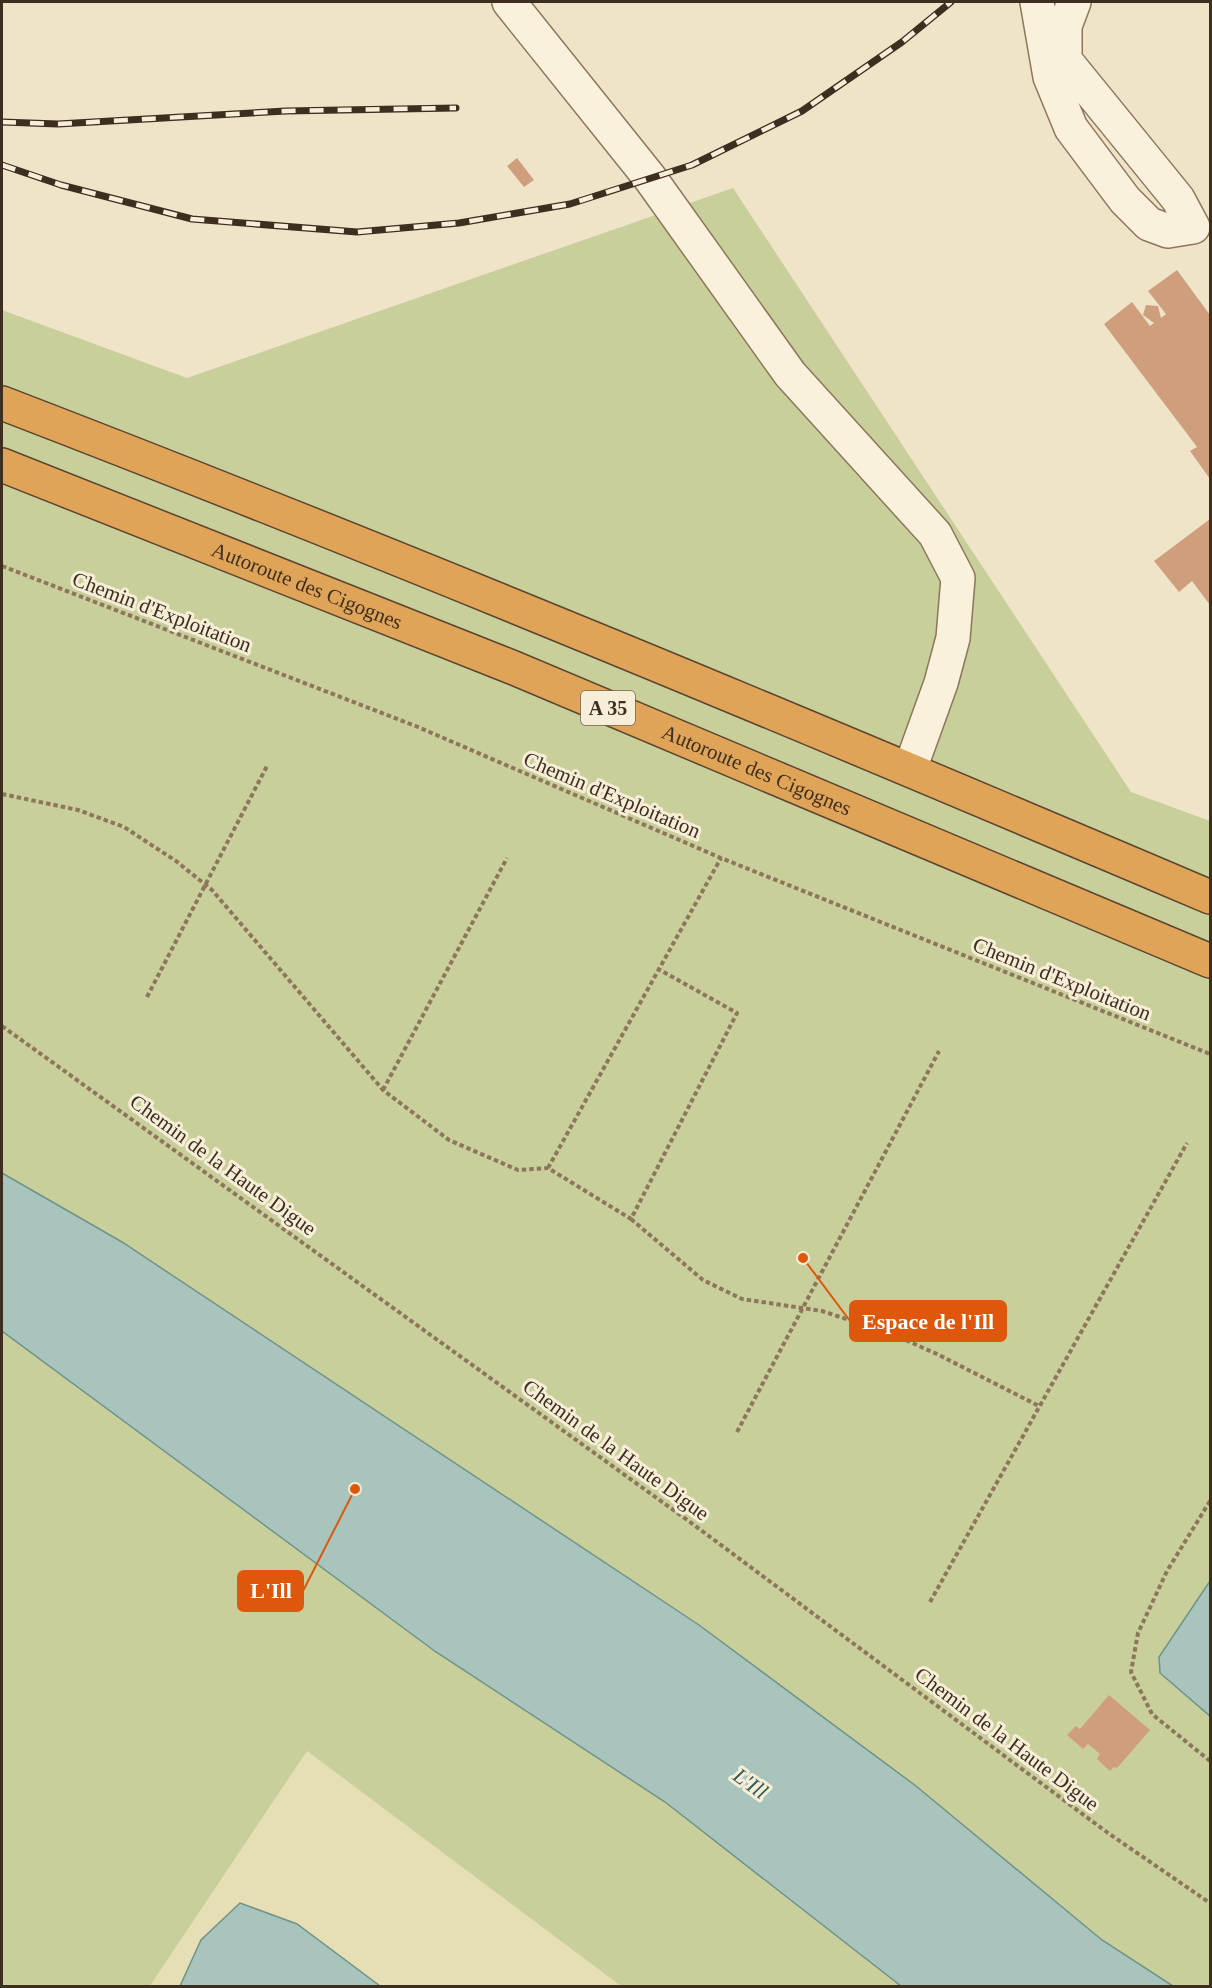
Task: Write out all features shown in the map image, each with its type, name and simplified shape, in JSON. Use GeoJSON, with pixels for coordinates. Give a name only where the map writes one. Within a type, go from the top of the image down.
{"type":"FeatureCollection","features":[{"type":"Feature","properties":{"kind":"highway"},"geometry":{"type":"LineString","coordinates":[[2,403],[184,474],[910,770],[1210,897]]}},
{"type":"Feature","properties":{"kind":"highway","name":"Autoroute des Cigognes"},"geometry":{"type":"LineString","coordinates":[[2,465],[514,668],[1210,961]]}},
{"type":"Feature","properties":{"kind":"lane"},"geometry":{"type":"LineString","coordinates":[[509,2],[650,178],[790,375],[934,534],[944,551],[958,578],[953,638],[941,683],[910,770]]}},
{"type":"Feature","properties":{"kind":"lane"},"geometry":{"type":"LineString","coordinates":[[1036,2],[1050,77],[1071,128],[1125,200],[1149,224],[1168,231],[1202,230]]}},
{"type":"Feature","properties":{"kind":"lane"},"geometry":{"type":"LineString","coordinates":[[1074,2],[1065,26],[1065,60],[1069,91],[1157,211],[1202,230]]}},
{"type":"Feature","properties":{"kind":"path","name":"Chemin d'Exploitation"},"geometry":{"type":"LineString","coordinates":[[2,566],[418,727],[721,858],[1210,1054]]}},
{"type":"Feature","properties":{"kind":"path"},"geometry":{"type":"LineString","coordinates":[[147,998],[267,766]]}},
{"type":"Feature","properties":{"kind":"path"},"geometry":{"type":"LineString","coordinates":[[2,795],[78,810],[124,827],[176,861],[205,884],[383,1089],[449,1140],[518,1170],[548,1168],[631,1219],[703,1280],[742,1299],[804,1307],[892,1334],[937,1354],[1039,1406]]}},
{"type":"Feature","properties":{"kind":"path"},"geometry":{"type":"LineString","coordinates":[[383,1089],[507,858]]}},
{"type":"Feature","properties":{"kind":"path"},"geometry":{"type":"LineString","coordinates":[[548,1168],[721,858]]}},
{"type":"Feature","properties":{"kind":"path"},"geometry":{"type":"LineString","coordinates":[[631,1219],[736,1013],[660,970]]}},
{"type":"Feature","properties":{"kind":"path","name":"Chemin de la Haute Digue"},"geometry":{"type":"LineString","coordinates":[[2,1026],[690,1522],[1108,1833],[1210,1903]]}},
{"type":"Feature","properties":{"kind":"path"},"geometry":{"type":"LineString","coordinates":[[737,1432],[939,1051]]}},
{"type":"Feature","properties":{"kind":"path"},"geometry":{"type":"LineString","coordinates":[[930,1602],[1187,1143]]}},
{"type":"Feature","properties":{"kind":"path"},"geometry":{"type":"LineString","coordinates":[[1210,1501],[1167,1570],[1138,1633],[1131,1672],[1152,1714],[1210,1761]]}},
{"type":"Feature","properties":{"kind":"shaded area"},"geometry":{"type":"Polygon","coordinates":[[[307,1751],[621,1986],[150,1986],[307,1751]]]}},
{"type":"Feature","properties":{"kind":"green space"},"geometry":{"type":"Polygon","coordinates":[[[733,188],[1131,792],[1210,821],[1210,1986],[621,1986],[307,1751],[150,1986],[2,1986],[2,1331],[436,1652],[665,1802],[915,1786],[699,1625],[122,1242],[2,1173],[2,310],[187,378],[733,188]]]}},
{"type":"Feature","properties":{"kind":"water","name":"L'Ill"},"geometry":{"type":"Polygon","coordinates":[[[2,1173],[122,1242],[699,1625],[916,1786],[1102,1940],[1173,1986],[901,1986],[665,1802],[436,1652],[2,1331],[2,1173]]]}},
{"type":"Feature","properties":{"kind":"water"},"geometry":{"type":"Polygon","coordinates":[[[1210,1581],[1210,1716],[1160,1673],[1159,1657],[1210,1581]]]}},
{"type":"Feature","properties":{"kind":"water"},"geometry":{"type":"Polygon","coordinates":[[[240,1903],[297,1924],[380,1986],[180,1986],[201,1940],[240,1903]]]}},
{"type":"Feature","properties":{"kind":"building"},"geometry":{"type":"Polygon","coordinates":[[[517,158],[534,180],[524,187],[507,166],[517,158]]]}},
{"type":"Feature","properties":{"kind":"building"},"geometry":{"type":"Polygon","coordinates":[[[1177,270],[1210,315],[1210,479],[1190,451],[1197,447],[1104,324],[1132,302],[1150,326],[1154,323],[1143,315],[1146,305],[1158,306],[1161,318],[1166,314],[1148,291],[1177,270]]]}},
{"type":"Feature","properties":{"kind":"building"},"geometry":{"type":"Polygon","coordinates":[[[1210,519],[1210,605],[1192,581],[1179,592],[1154,561],[1210,519]]]}},
{"type":"Feature","properties":{"kind":"building"},"geometry":{"type":"Polygon","coordinates":[[[1109,1695],[1150,1730],[1117,1768],[1114,1767],[1110,1771],[1097,1759],[1100,1754],[1088,1744],[1083,1749],[1067,1735],[1076,1726],[1080,1729],[1109,1695]]]}},
{"type":"Feature","properties":{"kind":"railway"},"geometry":{"type":"LineString","coordinates":[[2,165],[61,185],[192,219],[357,232],[459,223],[570,204],[692,165],[802,111],[902,42],[951,2]]}},
{"type":"Feature","properties":{"kind":"railway"},"geometry":{"type":"LineString","coordinates":[[2,122],[58,124],[286,111],[456,108]]}},
{"type":"Feature","properties":{"kind":"place","name":"Espace de l'Ill"},"geometry":{"type":"Point","coordinates":[803,1258]}},
{"type":"Feature","properties":{"kind":"place","name":"L'Ill"},"geometry":{"type":"Point","coordinates":[355,1489]}}]}
